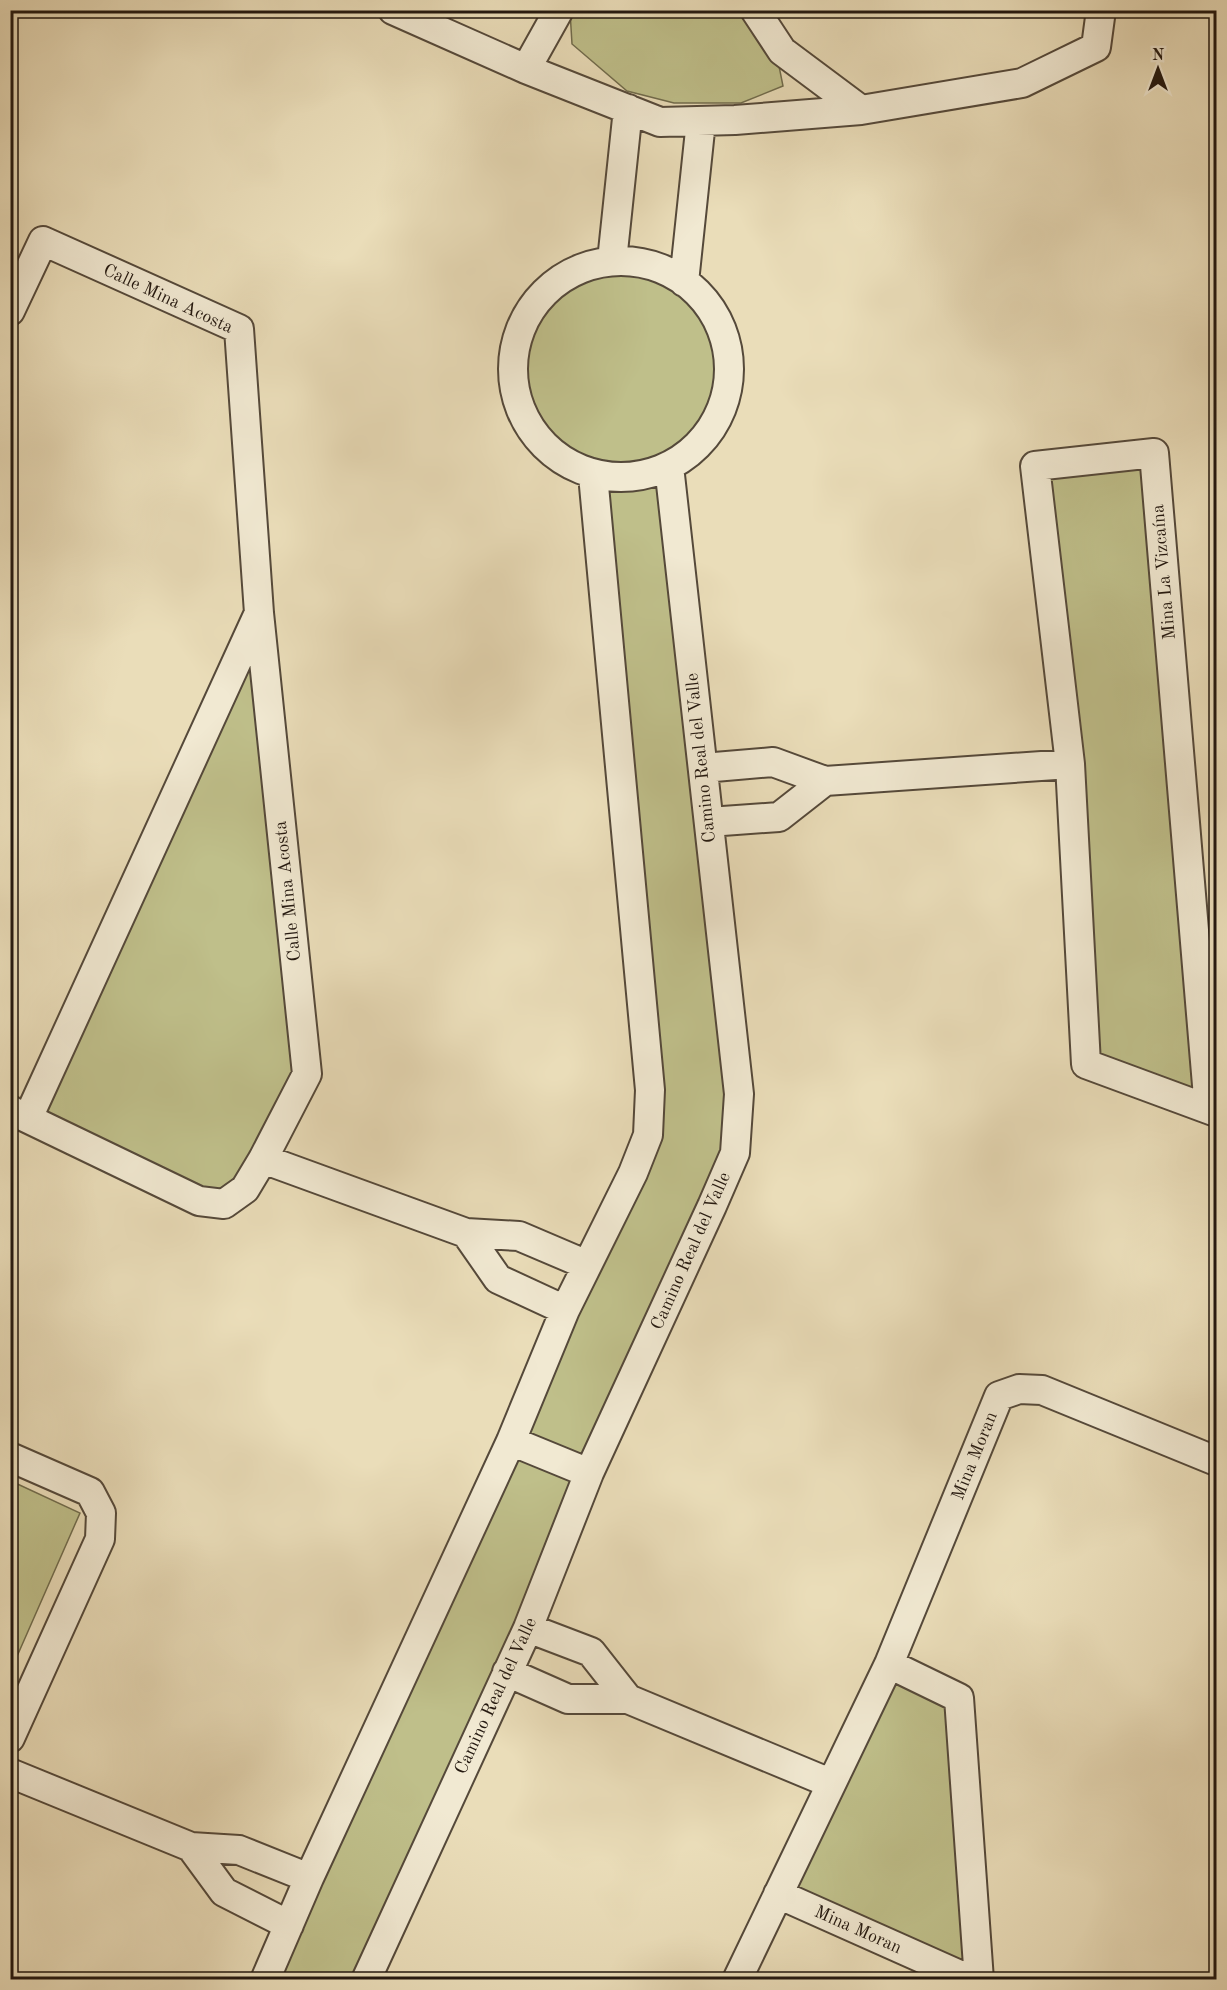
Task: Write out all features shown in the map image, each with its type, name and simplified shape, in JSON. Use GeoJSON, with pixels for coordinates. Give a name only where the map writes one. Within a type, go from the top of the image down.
{"type":"FeatureCollection","features":[{"type":"Feature","properties":{"kind":"street"},"geometry":{"type":"LineString","coordinates":[[393,10],[526,69],[660,122],[735,120],[861,110],[1022,83],[1096,46],[1101,10]]}},
{"type":"Feature","properties":{"kind":"street"},"geometry":{"type":"LineString","coordinates":[[526,69],[559,10]]}},
{"type":"Feature","properties":{"kind":"street"},"geometry":{"type":"LineString","coordinates":[[755,10],[782,51],[861,110]]}},
{"type":"Feature","properties":{"kind":"street"},"geometry":{"type":"LineString","coordinates":[[612,261],[628,109]]}},
{"type":"Feature","properties":{"kind":"street"},"geometry":{"type":"LineString","coordinates":[[684,282],[701,121]]}},
{"type":"Feature","properties":{"kind":"street","name":"Calle Mina Acosta"},"geometry":{"type":"LineString","coordinates":[[10,311],[43,241],[239,329],[259,613],[307,1074],[245,1189],[224,1204],[199,1201],[19,1114],[259,613]]}},
{"type":"Feature","properties":{"kind":"street"},"geometry":{"type":"LineString","coordinates":[[612,261],[647,264],[678,276],[684,282],[703,297],[721,326],[729,357],[727,390],[716,420],[696,447],[669,465],[639,475],[593,476],[551,451],[530,427],[516,398],[513,366],[518,334],[532,306],[555,283],[584,267],[612,261]]}},
{"type":"Feature","properties":{"kind":"street","name":"Mina La Vizcaína"},"geometry":{"type":"LineString","coordinates":[[1154,453],[1213,1110],[1086,1064],[1070,764],[1035,466],[1154,453]]}},
{"type":"Feature","properties":{"kind":"street","name":"Camino Real del Valle"},"geometry":{"type":"LineString","coordinates":[[366,1980],[528,1628],[589,1473],[735,1154],[739,1094],[669,465]]}},
{"type":"Feature","properties":{"kind":"street"},"geometry":{"type":"LineString","coordinates":[[265,1980],[309,1878],[511,1441],[565,1310],[633,1173],[648,1135],[651,1090],[593,476]]}},
{"type":"Feature","properties":{"kind":"street"},"geometry":{"type":"LineString","coordinates":[[702,768],[773,762],[825,781],[1070,764]]}},
{"type":"Feature","properties":{"kind":"street"},"geometry":{"type":"LineString","coordinates":[[709,822],[779,817],[825,781]]}},
{"type":"Feature","properties":{"kind":"street"},"geometry":{"type":"LineString","coordinates":[[263,1159],[466,1233],[519,1236],[587,1265]]}},
{"type":"Feature","properties":{"kind":"street"},"geometry":{"type":"LineString","coordinates":[[466,1233],[498,1279],[565,1310]]}},
{"type":"Feature","properties":{"kind":"street","name":"Mina Moran"},"geometry":{"type":"LineString","coordinates":[[737,1980],[888,1664],[999,1396],[1019,1389],[1042,1390],[1216,1461]]}},
{"type":"Feature","properties":{"kind":"street"},"geometry":{"type":"LineString","coordinates":[[511,1441],[589,1473]]}},
{"type":"Feature","properties":{"kind":"street"},"geometry":{"type":"LineString","coordinates":[[10,1457],[90,1492],[101,1513],[100,1539],[10,1738]]}},
{"type":"Feature","properties":{"kind":"street"},"geometry":{"type":"LineString","coordinates":[[528,1628],[591,1652],[628,1699]]}},
{"type":"Feature","properties":{"kind":"street"},"geometry":{"type":"LineString","coordinates":[[888,1664],[959,1698],[979,1980]]}},
{"type":"Feature","properties":{"kind":"street"},"geometry":{"type":"LineString","coordinates":[[507,1672],[568,1699],[628,1699],[830,1783]]}},
{"type":"Feature","properties":{"kind":"street"},"geometry":{"type":"LineString","coordinates":[[10,1773],[191,1847],[239,1850],[309,1878]]}},
{"type":"Feature","properties":{"kind":"street"},"geometry":{"type":"LineString","coordinates":[[191,1847],[224,1892],[289,1925]]}},
{"type":"Feature","properties":{"kind":"street","name":"Mina Moran"},"geometry":{"type":"LineString","coordinates":[[778,1894],[971,1980]]}},
{"type":"Feature","properties":{"kind":"green space"},"geometry":{"type":"Polygon","coordinates":[[[570,11],[750,11],[776,51],[783,86],[741,103],[674,103],[627,91],[572,44],[570,11]]]}},
{"type":"Feature","properties":{"kind":"green space"},"geometry":{"type":"Polygon","coordinates":[[[612,261],[662,269],[693,288],[715,317],[727,351],[727,387],[716,420],[700,441],[669,466],[735,1153],[366,1979],[265,1980],[648,1135],[593,475],[553,450],[532,429],[521,412],[515,392],[513,372],[520,330],[529,312],[542,295],[557,282],[570,275],[612,261]]]}},
{"type":"Feature","properties":{"kind":"green space"},"geometry":{"type":"Polygon","coordinates":[[[1154,453],[1209,1109],[1086,1064],[1035,466],[1154,453]]]}},
{"type":"Feature","properties":{"kind":"green space"},"geometry":{"type":"Polygon","coordinates":[[[259,613],[307,1074],[224,1204],[28,1118],[259,613]]]}},
{"type":"Feature","properties":{"kind":"green space"},"geometry":{"type":"Polygon","coordinates":[[[11,1481],[80,1513],[11,1670],[11,1481]]]}},
{"type":"Feature","properties":{"kind":"green space"},"geometry":{"type":"Polygon","coordinates":[[[889,1664],[959,1698],[979,1979],[778,1894],[889,1664]]]}}]}
